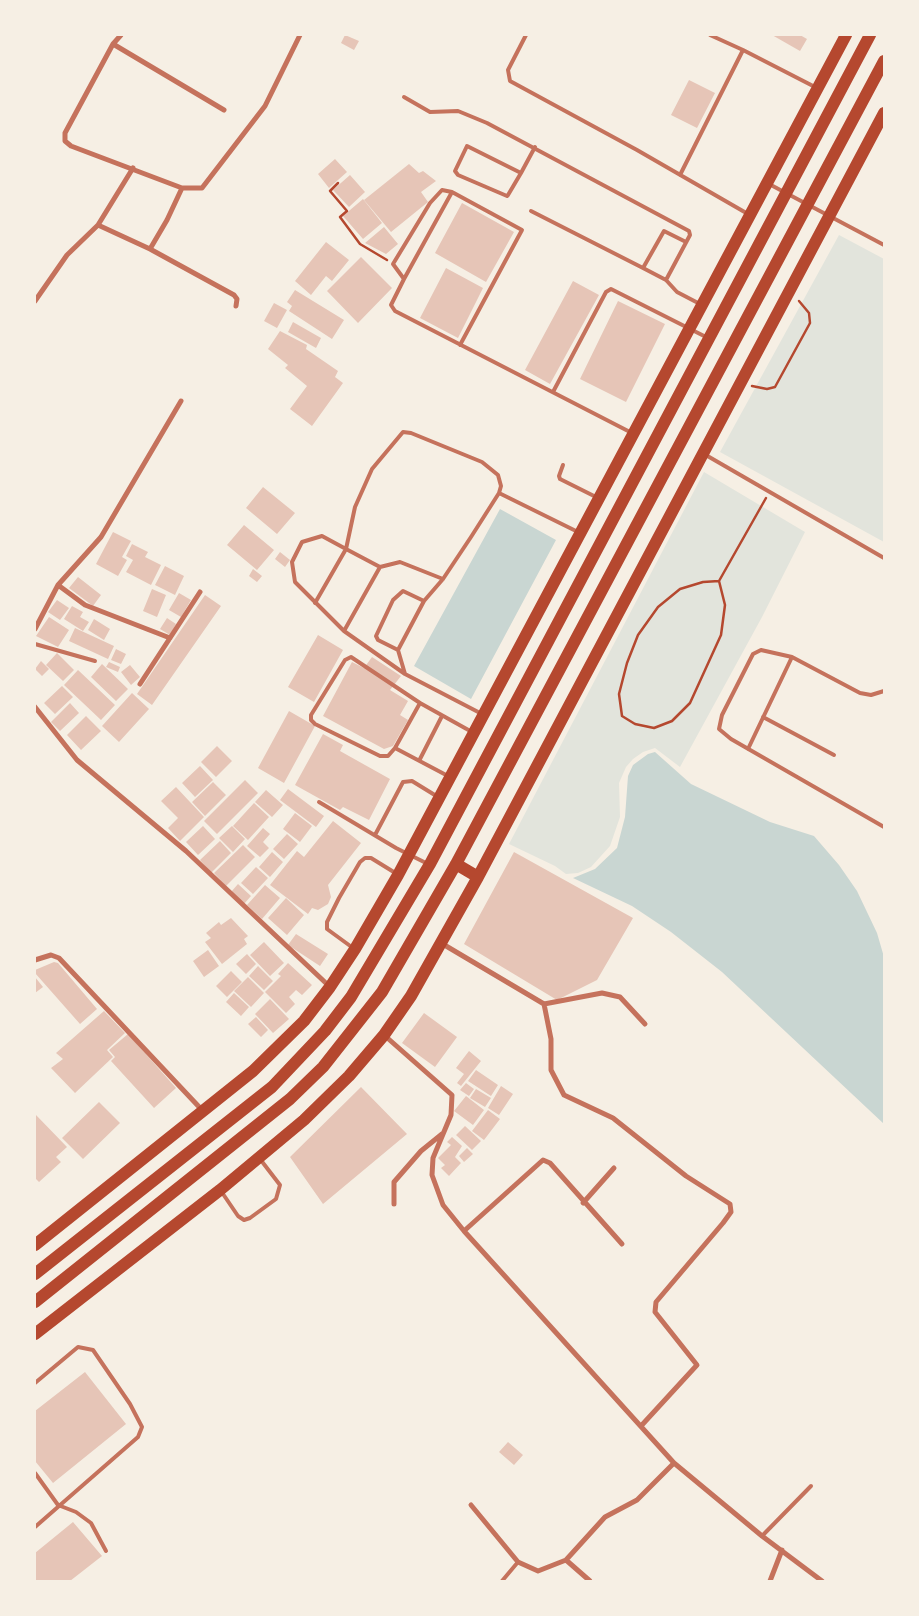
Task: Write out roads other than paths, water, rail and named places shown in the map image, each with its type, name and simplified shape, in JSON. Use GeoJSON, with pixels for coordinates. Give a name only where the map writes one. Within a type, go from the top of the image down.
{"type":"FeatureCollection","features":[{"type":"Feature","properties":{"kind":"main road"},"geometry":{"type":"LineString","coordinates":[[35,1245],[204,1112],[280,1047],[330,987],[355,949],[409,855],[846,35]]}},
{"type":"Feature","properties":{"kind":"main road"},"geometry":{"type":"LineString","coordinates":[[35,1274],[242,1111],[296,1064],[351,997],[430,864],[870,35]]}},
{"type":"Feature","properties":{"kind":"main road"},"geometry":{"type":"LineString","coordinates":[[35,1302],[262,1123],[323,1068],[382,992],[456,864],[884,61]]}},
{"type":"Feature","properties":{"kind":"main road"},"geometry":{"type":"LineString","coordinates":[[35,1334],[259,1158],[317,1108],[349,1076],[384,1035],[411,996],[478,877],[884,113]]}},
{"type":"Feature","properties":{"kind":"main road"},"geometry":{"type":"LineString","coordinates":[[580,533],[600,544]]}},
{"type":"Feature","properties":{"kind":"main road"},"geometry":{"type":"LineString","coordinates":[[539,659],[560,669]]}},
{"type":"Feature","properties":{"kind":"main road"},"geometry":{"type":"LineString","coordinates":[[456,864],[478,877]]}},
{"type":"Feature","properties":{"kind":"street"},"geometry":{"type":"LineString","coordinates":[[121,35],[113,44],[64,138],[71,146],[182,188],[202,188],[254,121],[265,106],[300,35]]}},
{"type":"Feature","properties":{"kind":"street"},"geometry":{"type":"LineString","coordinates":[[113,44],[224,110]]}},
{"type":"Feature","properties":{"kind":"street"},"geometry":{"type":"LineString","coordinates":[[35,301],[67,255],[98,225],[133,168]]}},
{"type":"Feature","properties":{"kind":"street"},"geometry":{"type":"LineString","coordinates":[[150,249],[167,220],[182,188]]}},
{"type":"Feature","properties":{"kind":"street"},"geometry":{"type":"LineString","coordinates":[[98,225],[150,249],[234,295],[237,299],[236,306]]}},
{"type":"Feature","properties":{"kind":"street"},"geometry":{"type":"LineString","coordinates":[[35,629],[58,585],[102,536],[180,400]]}},
{"type":"Feature","properties":{"kind":"street"},"geometry":{"type":"LineString","coordinates":[[58,585],[85,606],[170,638]]}},
{"type":"Feature","properties":{"kind":"street"},"geometry":{"type":"LineString","coordinates":[[140,684],[200,592]]}},
{"type":"Feature","properties":{"kind":"street"},"geometry":{"type":"LineString","coordinates":[[35,707],[36,714],[77,760],[186,851],[330,987]]}},
{"type":"Feature","properties":{"kind":"street"},"geometry":{"type":"LineString","coordinates":[[441,943],[544,1004],[602,994],[620,997],[645,1024]]}},
{"type":"Feature","properties":{"kind":"street"},"geometry":{"type":"LineString","coordinates":[[35,960],[51,955],[59,958],[204,1112]]}},
{"type":"Feature","properties":{"kind":"street"},"geometry":{"type":"LineString","coordinates":[[544,1004],[551,1039],[551,1070],[564,1095],[613,1118],[686,1176],[730,1204],[731,1212],[723,1223],[656,1302],[655,1312],[697,1365],[641,1426]]}},
{"type":"Feature","properties":{"kind":"street"},"geometry":{"type":"LineString","coordinates":[[384,1035],[452,1095],[451,1115],[433,1158],[432,1175],[443,1205],[464,1231],[674,1463],[762,1536],[822,1581]]}},
{"type":"Feature","properties":{"kind":"street"},"geometry":{"type":"LineString","coordinates":[[394,1204],[394,1182],[421,1150],[443,1133]]}},
{"type":"Feature","properties":{"kind":"street"},"geometry":{"type":"LineString","coordinates":[[464,1231],[543,1160],[550,1163],[583,1203],[622,1244]]}},
{"type":"Feature","properties":{"kind":"street"},"geometry":{"type":"LineString","coordinates":[[583,1203],[614,1168]]}},
{"type":"Feature","properties":{"kind":"street"},"geometry":{"type":"LineString","coordinates":[[471,1505],[518,1562],[538,1572],[566,1560],[605,1517],[637,1500],[674,1463]]}},
{"type":"Feature","properties":{"kind":"street"},"geometry":{"type":"LineString","coordinates":[[770,1581],[782,1550]]}},
{"type":"Feature","properties":{"kind":"street"},"geometry":{"type":"LineString","coordinates":[[566,1560],[590,1581]]}},
{"type":"Feature","properties":{"kind":"lane"},"geometry":{"type":"LineString","coordinates":[[526,35],[508,70],[510,81],[750,215]]}},
{"type":"Feature","properties":{"kind":"lane"},"geometry":{"type":"LineString","coordinates":[[710,35],[817,88]]}},
{"type":"Feature","properties":{"kind":"lane"},"geometry":{"type":"LineString","coordinates":[[680,175],[742,50]]}},
{"type":"Feature","properties":{"kind":"lane"},"geometry":{"type":"LineString","coordinates":[[404,97],[430,112],[458,111],[535,147],[686,229],[690,235],[666,280]]}},
{"type":"Feature","properties":{"kind":"lane"},"geometry":{"type":"LineString","coordinates":[[521,173],[468,146],[455,170],[458,174],[505,196],[508,195],[521,173],[535,147]]}},
{"type":"Feature","properties":{"kind":"lane"},"geometry":{"type":"LineString","coordinates":[[767,182],[884,245]]}},
{"type":"Feature","properties":{"kind":"lane"},"geometry":{"type":"LineString","coordinates":[[404,279],[393,264],[430,204],[442,190],[452,192],[522,230],[460,345]]}},
{"type":"Feature","properties":{"kind":"lane"},"geometry":{"type":"LineString","coordinates":[[452,192],[391,306],[395,312],[633,434]]}},
{"type":"Feature","properties":{"kind":"lane"},"geometry":{"type":"LineString","coordinates":[[531,211],[666,280],[677,292],[702,305]]}},
{"type":"Feature","properties":{"kind":"lane"},"geometry":{"type":"LineString","coordinates":[[643,268],[664,231],[686,242]]}},
{"type":"Feature","properties":{"kind":"lane"},"geometry":{"type":"LineString","coordinates":[[553,392],[606,292],[611,289],[710,339]]}},
{"type":"Feature","properties":{"kind":"lane"},"geometry":{"type":"LineString","coordinates":[[315,603],[346,549],[355,507],[372,469],[403,432],[411,433],[482,462],[498,475],[501,486],[499,493],[443,579],[424,601],[398,650],[405,674]]}},
{"type":"Feature","properties":{"kind":"lane"},"geometry":{"type":"LineString","coordinates":[[704,453],[884,558]]}},
{"type":"Feature","properties":{"kind":"lane"},"geometry":{"type":"LineString","coordinates":[[563,465],[559,476],[560,479],[599,498]]}},
{"type":"Feature","properties":{"kind":"lane"},"geometry":{"type":"LineString","coordinates":[[499,493],[580,533]]}},
{"type":"Feature","properties":{"kind":"lane"},"geometry":{"type":"LineString","coordinates":[[443,579],[400,562],[380,567],[322,536],[302,542],[292,562],[295,582],[344,630],[405,674],[484,714]]}},
{"type":"Feature","properties":{"kind":"lane"},"geometry":{"type":"LineString","coordinates":[[344,630],[380,567]]}},
{"type":"Feature","properties":{"kind":"lane"},"geometry":{"type":"LineString","coordinates":[[398,650],[378,640],[376,636],[393,600],[403,591],[424,601]]}},
{"type":"Feature","properties":{"kind":"lane"},"geometry":{"type":"LineString","coordinates":[[35,644],[96,661]]}},
{"type":"Feature","properties":{"kind":"lane"},"geometry":{"type":"LineString","coordinates":[[884,690],[871,695],[860,693],[792,657],[761,650],[753,654],[722,715],[719,729],[748,749],[884,827]]}},
{"type":"Feature","properties":{"kind":"lane"},"geometry":{"type":"LineString","coordinates":[[420,703],[395,748],[388,756],[380,756],[315,724],[311,720],[311,715],[345,660],[351,657],[420,703],[474,733]]}},
{"type":"Feature","properties":{"kind":"lane"},"geometry":{"type":"LineString","coordinates":[[748,749],[792,657]]}},
{"type":"Feature","properties":{"kind":"lane"},"geometry":{"type":"LineString","coordinates":[[420,759],[442,716]]}},
{"type":"Feature","properties":{"kind":"lane"},"geometry":{"type":"LineString","coordinates":[[763,717],[834,755]]}},
{"type":"Feature","properties":{"kind":"lane"},"geometry":{"type":"LineString","coordinates":[[395,748],[420,759],[450,777]]}},
{"type":"Feature","properties":{"kind":"lane"},"geometry":{"type":"LineString","coordinates":[[375,836],[403,782],[412,781],[440,797]]}},
{"type":"Feature","properties":{"kind":"lane"},"geometry":{"type":"LineString","coordinates":[[320,802],[375,836],[409,855],[430,864]]}},
{"type":"Feature","properties":{"kind":"lane"},"geometry":{"type":"LineString","coordinates":[[355,949],[327,929],[327,922],[339,898],[360,862],[365,858],[371,858],[398,875]]}},
{"type":"Feature","properties":{"kind":"lane"},"geometry":{"type":"LineString","coordinates":[[220,1190],[238,1216],[244,1220],[250,1218],[276,1199],[280,1185],[259,1158]]}},
{"type":"Feature","properties":{"kind":"lane"},"geometry":{"type":"LineString","coordinates":[[35,1383],[78,1347],[93,1350],[130,1404],[142,1427],[138,1437],[36,1525]]}},
{"type":"Feature","properties":{"kind":"lane"},"geometry":{"type":"LineString","coordinates":[[35,1473],[58,1505],[76,1512],[91,1523],[106,1551]]}},
{"type":"Feature","properties":{"kind":"lane"},"geometry":{"type":"LineString","coordinates":[[762,1536],[810,1486]]}},
{"type":"Feature","properties":{"kind":"lane"},"geometry":{"type":"LineString","coordinates":[[502,1581],[518,1562]]}}]}
